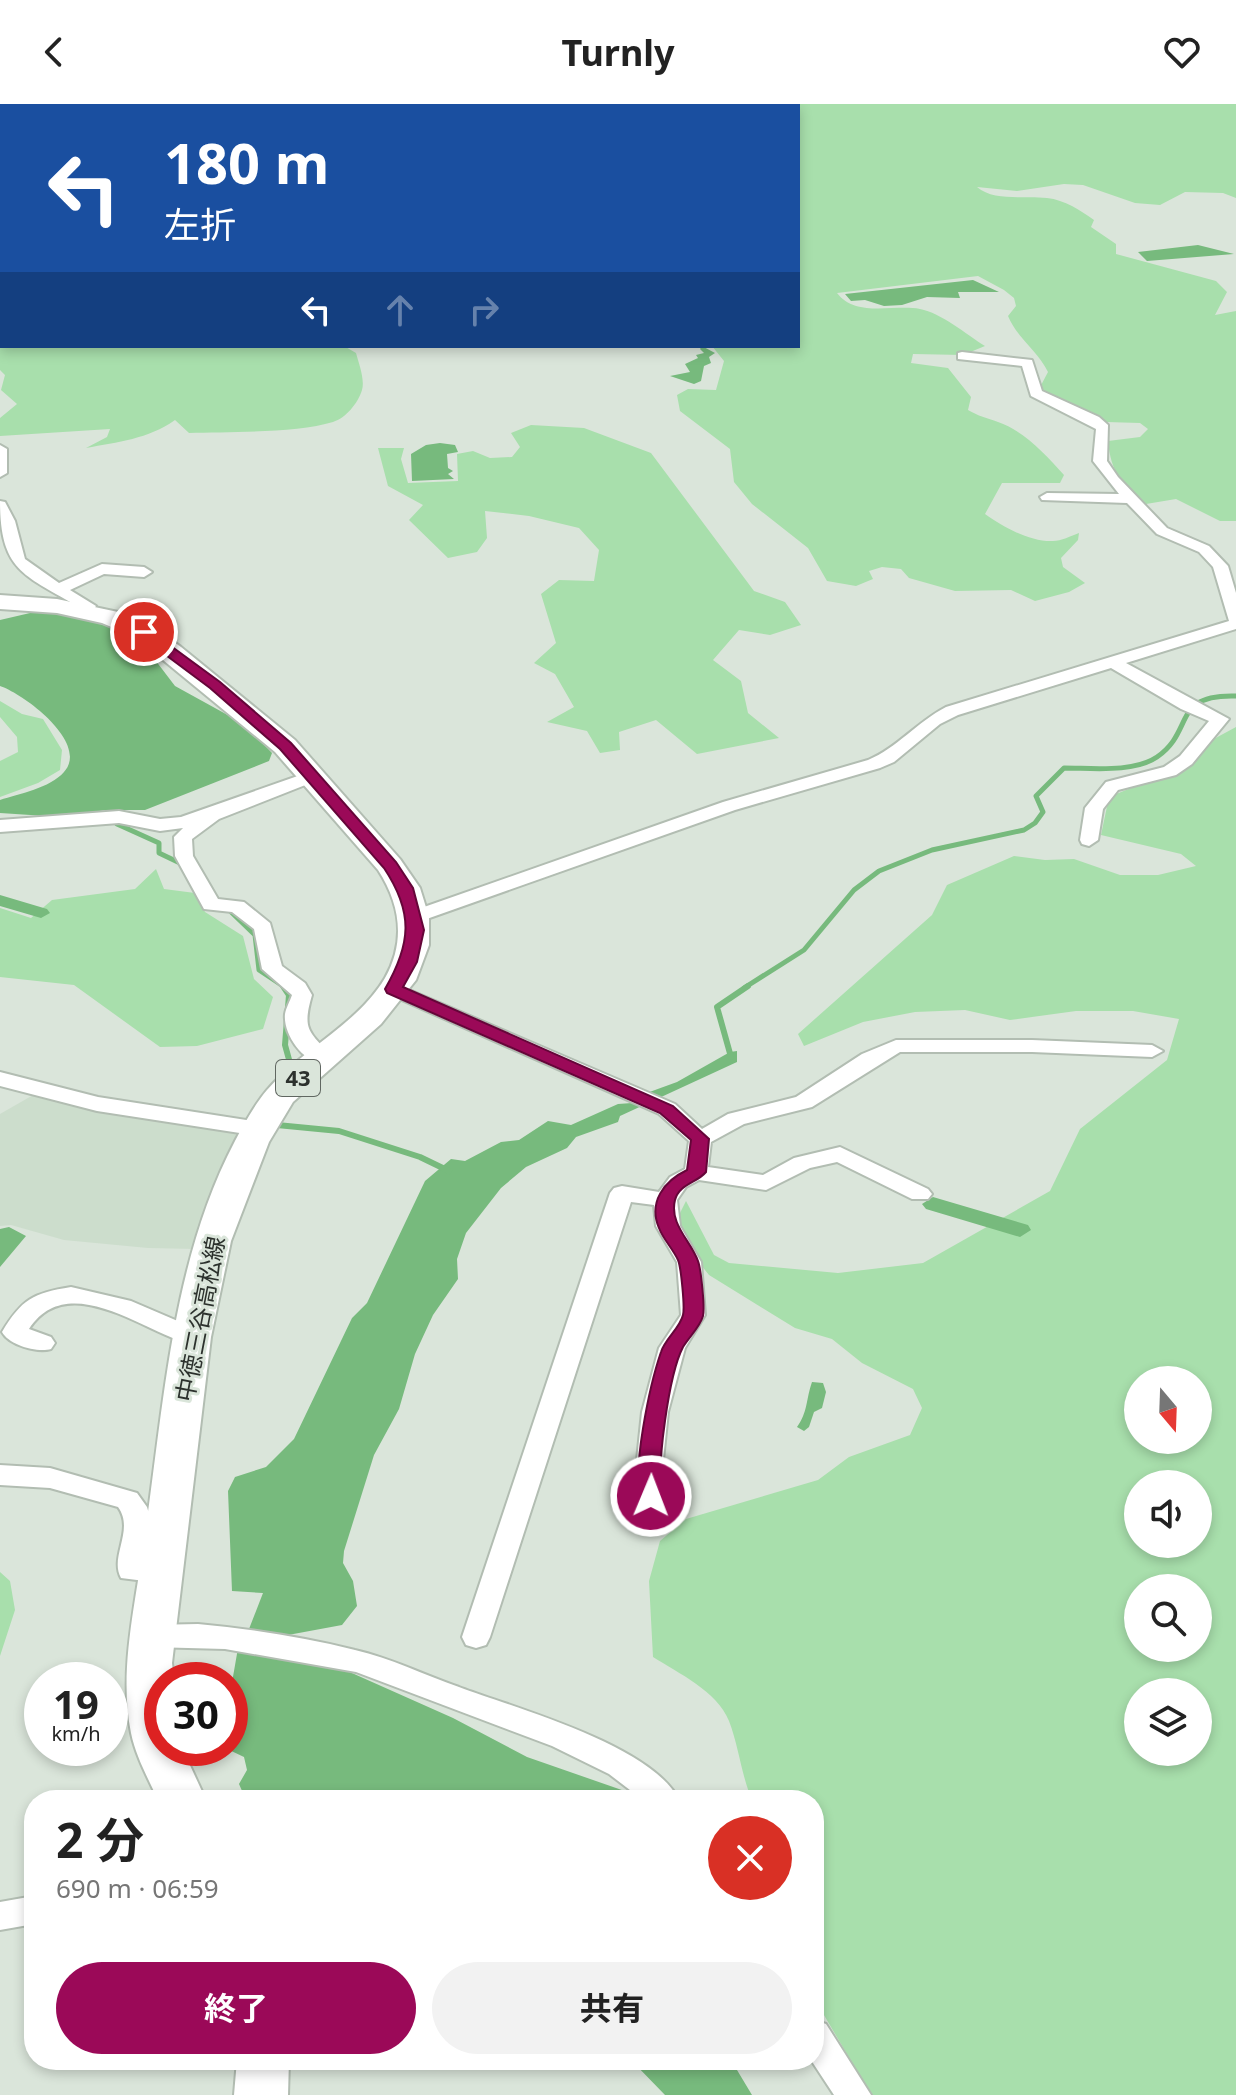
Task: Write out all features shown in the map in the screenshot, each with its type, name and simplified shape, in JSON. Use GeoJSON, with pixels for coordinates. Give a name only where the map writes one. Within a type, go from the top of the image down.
{"type":"FeatureCollection","features":[{"type":"Feature","properties":{"kind":"main road","name":"中徳三谷高松線"},"geometry":{"type":"LineString","coordinates":[[0,602],[73,599],[129,625],[172,652],[263,725],[312,776],[390,865],[405,888],[416,930],[412,954],[393,989],[370,1017],[280,1096],[259,1129],[213,1241],[192,1337],[151,1636],[150,1702],[154,1731],[162,1758],[177,1790]]}},
{"type":"Feature","properties":{"kind":"main road"},"geometry":{"type":"LineString","coordinates":[[261,2095],[262,2070]]}},
{"type":"Feature","properties":{"kind":"street"},"geometry":{"type":"LineString","coordinates":[[414,917],[729,806],[874,764],[888,758],[934,720],[952,711],[1236,621],[1220,566],[1204,549],[1162,531],[1113,480],[1100,461],[1103,428],[1094,420],[1036,393],[1027,363],[962,356]]}},
{"type":"Feature","properties":{"kind":"street"},"geometry":{"type":"LineString","coordinates":[[0,449],[0,473]]}},
{"type":"Feature","properties":{"kind":"street"},"geometry":{"type":"LineString","coordinates":[[1047,497],[1133,499]]}},
{"type":"Feature","properties":{"kind":"street"},"geometry":{"type":"LineString","coordinates":[[0,505],[11,522],[18,560],[27,571],[73,599],[102,569],[144,572]]}},
{"type":"Feature","properties":{"kind":"street"},"geometry":{"type":"LineString","coordinates":[[1089,840],[1094,808],[1112,786],[1170,771],[1186,760],[1220,719],[1192,708],[1113,662]]}},
{"type":"Feature","properties":{"kind":"street"},"geometry":{"type":"LineString","coordinates":[[0,826],[119,817],[160,825],[212,815],[312,776]]}},
{"type":"Feature","properties":{"kind":"street"},"geometry":{"type":"LineString","coordinates":[[212,815],[183,837],[184,856],[211,905],[237,906],[263,927],[272,969],[298,987],[302,995],[295,1017],[304,1043],[321,1058]]}},
{"type":"Feature","properties":{"kind":"street"},"geometry":{"type":"LineString","coordinates":[[393,989],[667,1109],[700,1139]]}},
{"type":"Feature","properties":{"kind":"street"},"geometry":{"type":"LineString","coordinates":[[700,1139],[736,1119],[804,1102],[870,1059],[896,1046],[1032,1046],[1152,1051]]}},
{"type":"Feature","properties":{"kind":"street"},"geometry":{"type":"LineString","coordinates":[[0,1079],[97,1104],[259,1129]]}},
{"type":"Feature","properties":{"kind":"street"},"geometry":{"type":"LineString","coordinates":[[696,1172],[700,1139]]}},
{"type":"Feature","properties":{"kind":"street"},"geometry":{"type":"LineString","coordinates":[[655,1513],[648,1479],[655,1412],[672,1348],[693,1315],[689,1262],[668,1226],[665,1200],[678,1182],[696,1172],[766,1183],[802,1163],[840,1154],[920,1194]]}},
{"type":"Feature","properties":{"kind":"street"},"geometry":{"type":"LineString","coordinates":[[476,1637],[622,1193],[665,1200]]}},
{"type":"Feature","properties":{"kind":"street"},"geometry":{"type":"LineString","coordinates":[[42,1343],[14,1332],[19,1321],[43,1300],[67,1293],[91,1296],[192,1337]]}},
{"type":"Feature","properties":{"kind":"street"},"geometry":{"type":"LineString","coordinates":[[0,1475],[50,1478],[127,1500],[136,1509],[139,1523],[131,1571],[161,1573]]}},
{"type":"Feature","properties":{"kind":"street"},"geometry":{"type":"LineString","coordinates":[[151,1636],[171,1633],[230,1639],[358,1662],[581,1745],[655,1790]]}},
{"type":"Feature","properties":{"kind":"street"},"geometry":{"type":"LineString","coordinates":[[0,1916],[24,1912]]}},
{"type":"Feature","properties":{"kind":"street"},"geometry":{"type":"LineString","coordinates":[[824,2050],[854,2095]]}},
{"type":"Feature","properties":{"kind":"shaded area"},"geometry":{"type":"Polygon","coordinates":[[[800,104],[1236,104],[1236,198],[1223,193],[1185,192],[1160,205],[1135,203],[1083,185],[1064,184],[1017,191],[977,187],[992,195],[1047,198],[1066,203],[1094,220],[1091,227],[1116,244],[1116,254],[1216,281],[1227,292],[1215,315],[1236,311],[1236,521],[1220,521],[1176,499],[1146,504],[1130,490],[1115,470],[1108,441],[1140,437],[1148,429],[1140,423],[1106,422],[1038,391],[1048,372],[1012,324],[1008,316],[1016,306],[1014,298],[1004,290],[978,276],[837,293],[845,301],[865,308],[928,311],[985,346],[963,355],[913,354],[911,363],[948,368],[971,397],[968,410],[1026,437],[1064,475],[1060,483],[1002,483],[985,514],[1008,529],[1044,541],[1056,541],[1079,533],[1078,540],[1061,558],[1063,567],[1085,583],[1069,592],[1035,601],[1011,590],[955,591],[909,578],[901,569],[882,567],[869,571],[873,579],[856,586],[827,581],[808,548],[752,504],[734,482],[730,449],[680,411],[677,395],[688,389],[716,390],[724,361],[714,348],[800,348],[800,104]]]}},
{"type":"Feature","properties":{"kind":"shaded area"},"geometry":{"type":"Polygon","coordinates":[[[1198,245],[1234,254],[1147,261],[1138,252],[1198,245]]]}},
{"type":"Feature","properties":{"kind":"shaded area"},"geometry":{"type":"Polygon","coordinates":[[[973,280],[999,292],[958,292],[960,298],[927,297],[902,305],[884,306],[865,300],[851,301],[845,294],[973,280]]]}},
{"type":"Feature","properties":{"kind":"shaded area"},"geometry":{"type":"Polygon","coordinates":[[[0,348],[347,348],[356,353],[363,386],[358,400],[347,414],[318,426],[189,433],[175,420],[143,436],[86,448],[107,437],[110,429],[0,436],[0,418],[17,404],[1,390],[5,375],[0,370],[0,348]]]}},
{"type":"Feature","properties":{"kind":"shaded area"},"geometry":{"type":"Polygon","coordinates":[[[706,348],[715,353],[709,357],[711,363],[704,366],[701,381],[694,384],[670,376],[690,372],[685,364],[704,353],[700,349],[706,348]]]}},
{"type":"Feature","properties":{"kind":"shaded area"},"geometry":{"type":"Polygon","coordinates":[[[531,425],[584,428],[651,453],[754,591],[785,602],[801,625],[770,635],[739,630],[713,660],[741,681],[748,713],[779,738],[697,754],[656,720],[619,732],[620,750],[600,753],[587,731],[547,722],[574,707],[555,674],[534,663],[556,643],[541,594],[559,580],[594,581],[599,550],[579,528],[529,516],[485,511],[487,538],[477,552],[448,558],[409,520],[423,505],[388,486],[378,448],[404,448],[401,459],[408,483],[458,481],[457,454],[473,451],[490,458],[512,457],[520,447],[511,433],[531,425]]]}},
{"type":"Feature","properties":{"kind":"shaded area"},"geometry":{"type":"Polygon","coordinates":[[[426,445],[455,445],[458,452],[447,454],[448,468],[453,471],[448,474],[454,479],[412,481],[411,454],[426,445]]]}},
{"type":"Feature","properties":{"kind":"shaded area"},"geometry":{"type":"Polygon","coordinates":[[[43,610],[81,617],[123,632],[146,648],[175,686],[244,724],[272,753],[269,761],[145,810],[106,810],[61,817],[0,813],[0,800],[34,790],[58,778],[70,760],[62,734],[51,721],[24,699],[0,686],[0,620],[43,610]]]}},
{"type":"Feature","properties":{"kind":"shaded area"},"geometry":{"type":"Polygon","coordinates":[[[0,701],[22,714],[43,719],[62,750],[60,770],[38,783],[0,797],[0,761],[18,752],[17,737],[0,717],[0,701]]]}},
{"type":"Feature","properties":{"kind":"shaded area"},"geometry":{"type":"Polygon","coordinates":[[[1236,727],[1236,2095],[871,2095],[824,2015],[824,1790],[748,1790],[723,1710],[696,1684],[653,1657],[649,1581],[660,1541],[686,1519],[818,1480],[849,1457],[910,1435],[922,1408],[913,1389],[862,1363],[832,1339],[795,1328],[709,1275],[688,1249],[676,1221],[686,1201],[714,1255],[729,1263],[838,1273],[923,1263],[1050,1191],[1080,1129],[1167,1060],[1179,1019],[1133,1011],[1076,1011],[1010,1020],[965,1010],[915,1012],[863,1022],[804,1046],[798,1034],[932,915],[947,885],[1014,856],[1045,860],[1074,859],[1120,875],[1158,875],[1196,866],[1181,854],[1101,835],[1109,797],[1160,776],[1199,747],[1236,727]]]}},
{"type":"Feature","properties":{"kind":"shaded area"},"geometry":{"type":"Polygon","coordinates":[[[156,869],[164,889],[195,893],[205,912],[243,936],[254,979],[273,997],[263,1029],[197,1046],[160,1047],[74,985],[0,977],[0,908],[31,918],[52,900],[135,889],[156,869]]]}},
{"type":"Feature","properties":{"kind":"shaded area"},"geometry":{"type":"Polygon","coordinates":[[[737,1051],[737,1062],[620,1116],[618,1122],[576,1137],[567,1148],[526,1167],[501,1188],[466,1233],[457,1259],[458,1279],[433,1315],[415,1354],[399,1409],[374,1455],[344,1551],[343,1563],[353,1581],[357,1606],[342,1625],[288,1635],[280,1641],[453,1718],[527,1757],[622,1790],[242,1790],[239,1784],[248,1766],[248,1662],[236,1662],[238,1648],[263,1593],[232,1591],[228,1491],[235,1477],[266,1467],[294,1439],[352,1318],[367,1303],[425,1181],[451,1159],[465,1161],[501,1142],[519,1140],[548,1121],[571,1125],[618,1104],[632,1103],[644,1094],[677,1082],[737,1051]]]}},
{"type":"Feature","properties":{"kind":"shaded area"},"geometry":{"type":"Polygon","coordinates":[[[35,1094],[235,1128],[247,1135],[196,1249],[64,1240],[11,1225],[0,1226],[0,1114],[35,1094]]]}},
{"type":"Feature","properties":{"kind":"shaded area"},"geometry":{"type":"Polygon","coordinates":[[[9,1227],[26,1236],[0,1267],[0,1229],[9,1227]]]}},
{"type":"Feature","properties":{"kind":"shaded area"},"geometry":{"type":"Polygon","coordinates":[[[812,1382],[823,1383],[826,1392],[822,1408],[814,1412],[809,1427],[804,1431],[797,1427],[805,1411],[812,1382]]]}},
{"type":"Feature","properties":{"kind":"shaded area"},"geometry":{"type":"Polygon","coordinates":[[[0,1572],[10,1581],[15,1610],[0,1656],[0,1572]]]}},
{"type":"Feature","properties":{"kind":"shaded area"},"geometry":{"type":"Polygon","coordinates":[[[641,2070],[737,2070],[752,2095],[665,2095],[641,2070]]]}},
{"type":"Feature","properties":{"kind":"waterway"},"geometry":{"type":"LineString","coordinates":[[744,988],[804,950],[854,890],[879,871],[932,850],[1024,830],[1035,823],[1043,812],[1036,796],[1064,768],[1112,768],[1147,762],[1169,747],[1192,708],[1216,697],[1236,696]]}},
{"type":"Feature","properties":{"kind":"waterway"},"geometry":{"type":"LineString","coordinates":[[121,810],[117,824],[159,843],[159,853],[182,864]]}},
{"type":"Feature","properties":{"kind":"waterway"},"geometry":{"type":"LineString","coordinates":[[0,900],[41,913]]}},
{"type":"Feature","properties":{"kind":"waterway"},"geometry":{"type":"LineString","coordinates":[[226,907],[255,935],[259,970],[283,986]]}},
{"type":"Feature","properties":{"kind":"waterway"},"geometry":{"type":"LineString","coordinates":[[283,986],[289,995],[285,1045],[293,1074]]}},
{"type":"Feature","properties":{"kind":"waterway"},"geometry":{"type":"LineString","coordinates":[[731,1057],[717,1007],[748,986]]}},
{"type":"Feature","properties":{"kind":"waterway"},"geometry":{"type":"LineString","coordinates":[[280,1120],[277,1125],[339,1131],[420,1157],[449,1171]]}},
{"type":"Feature","properties":{"kind":"waterway"},"geometry":{"type":"LineString","coordinates":[[933,1204],[1020,1230]]}},
{"type":"Feature","properties":{"kind":"route"},"geometry":{"type":"LineString","coordinates":[[144,632],[263,725],[390,865],[405,888],[416,930],[409,962],[393,989],[667,1109],[700,1139],[696,1172],[678,1182],[665,1200],[668,1226],[689,1262],[693,1315],[672,1348],[655,1412],[648,1479],[651,1496]]}}]}
